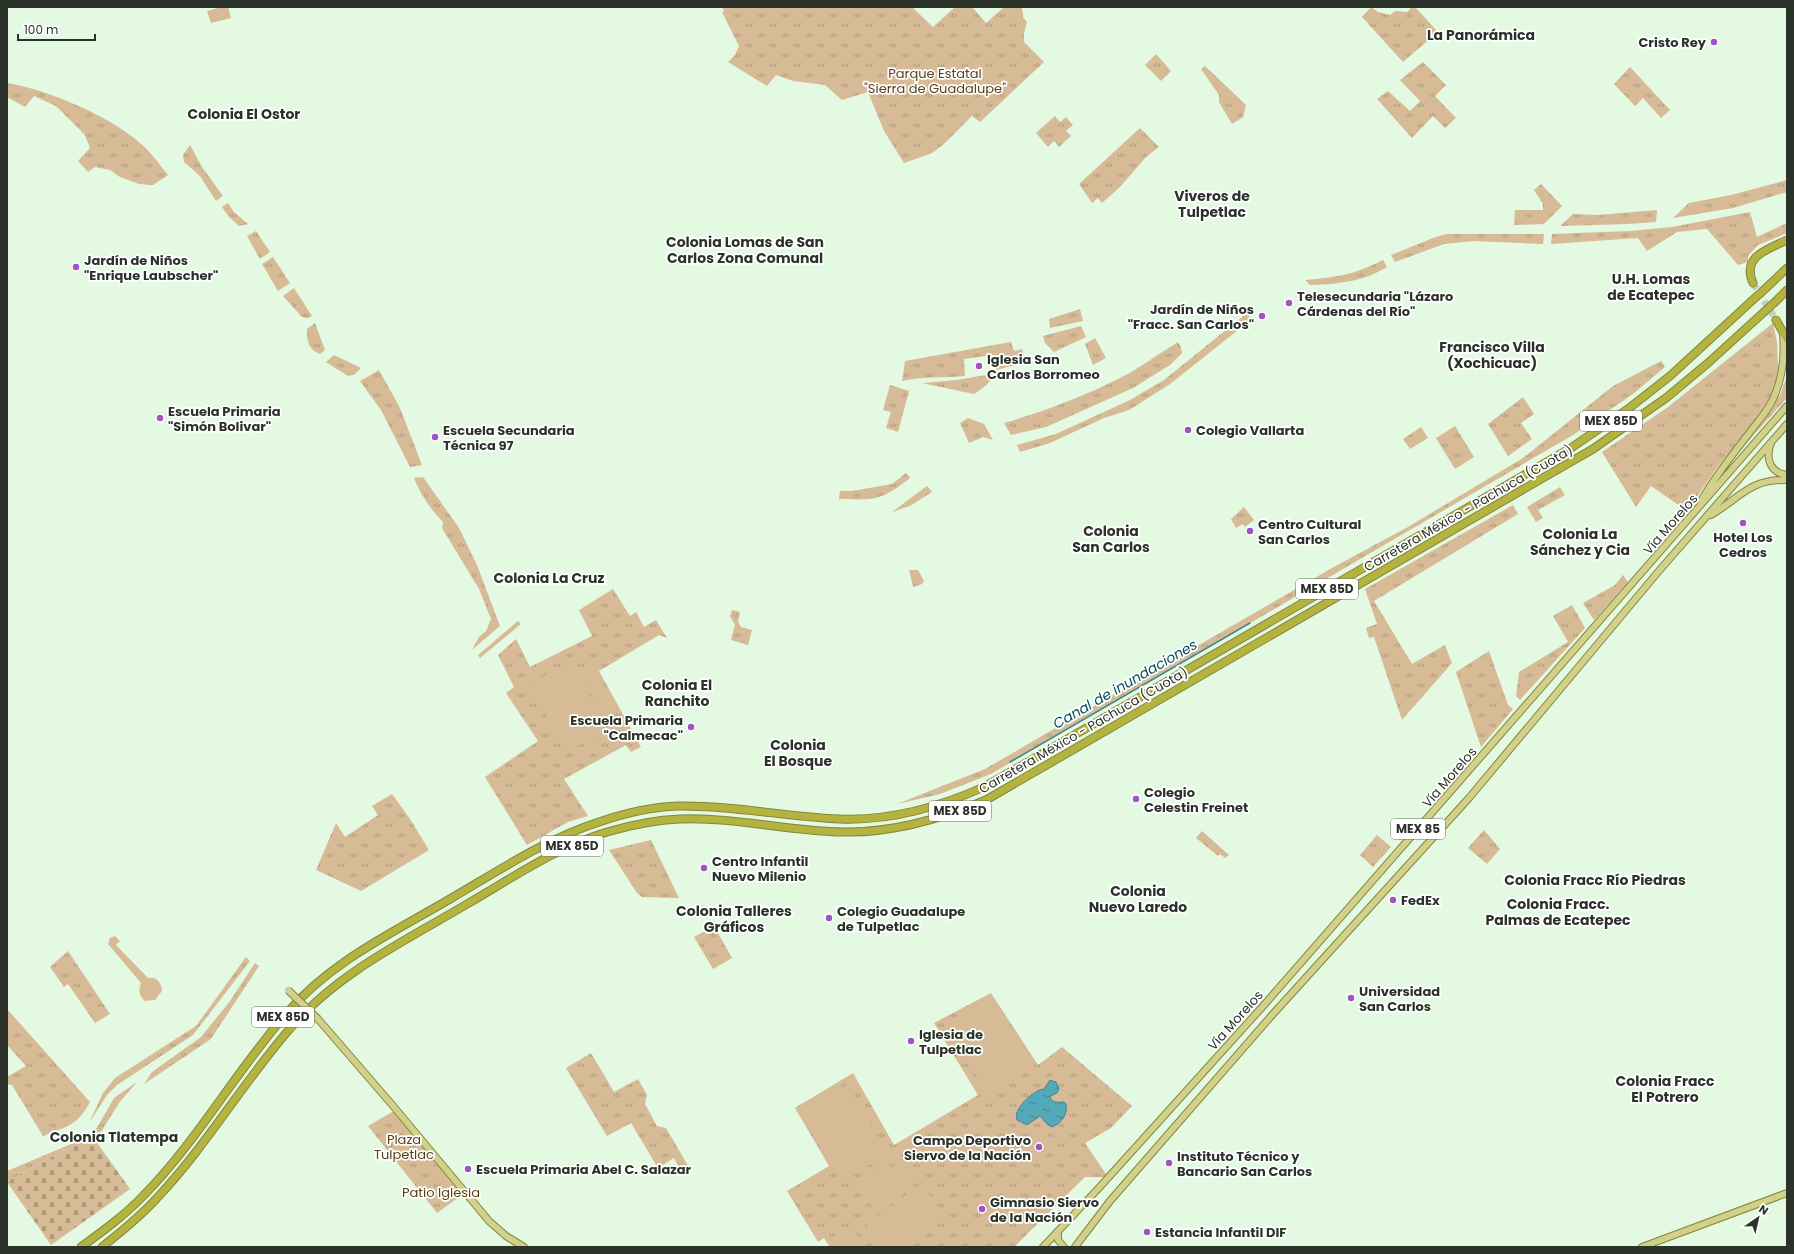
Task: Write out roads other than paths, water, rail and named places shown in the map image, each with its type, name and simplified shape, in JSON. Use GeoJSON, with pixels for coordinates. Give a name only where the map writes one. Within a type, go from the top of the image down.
{"type":"FeatureCollection","features":[{"type":"Feature","properties":{"kind":"highway"},"geometry":{"type":"LineString","coordinates":[[1753,282],[1750,271],[1753,259],[1762,252],[1787,240]]}},
{"type":"Feature","properties":{"kind":"highway","name":"Carretera México - Pachuca (Cuota)"},"geometry":{"type":"LineString","coordinates":[[81,1247],[137,1202],[164,1173],[267,1037],[288,1011],[314,986],[346,962],[390,934],[532,851],[585,826],[627,813],[651,808],[699,806],[831,818],[866,819],[913,812],[955,799],[1006,774],[1517,480],[1589,436],[1647,395],[1698,352],[1787,268]]}},
{"type":"Feature","properties":{"kind":"highway","name":"Carretera México - Pachuca (Cuota)"},"geometry":{"type":"LineString","coordinates":[[102,1247],[150,1206],[179,1174],[286,1033],[312,1006],[353,972],[540,862],[582,841],[606,832],[653,821],[699,819],[826,831],[864,831],[915,824],[964,809],[1016,783],[1593,449],[1637,420],[1666,398],[1708,363],[1787,290]]}},
{"type":"Feature","properties":{"kind":"highway"},"geometry":{"type":"LineString","coordinates":[[1776,320],[1787,339]]}},
{"type":"Feature","properties":{"kind":"main road"},"geometry":{"type":"LineString","coordinates":[[1697,511],[1718,473],[1772,403],[1782,372],[1784,352],[1783,332]]}},
{"type":"Feature","properties":{"kind":"main road","name":"Vía Morelos"},"geometry":{"type":"LineString","coordinates":[[1043,1247],[1058,1233],[1267,1001],[1697,511],[1787,406]]}},
{"type":"Feature","properties":{"kind":"main road","name":"Vía Morelos"},"geometry":{"type":"LineString","coordinates":[[1075,1247],[1110,1201],[1273,1014],[1469,798],[1658,572],[1787,424]]}},
{"type":"Feature","properties":{"kind":"main road"},"geometry":{"type":"LineString","coordinates":[[1774,439],[1769,449],[1769,462],[1778,472],[1787,475]]}},
{"type":"Feature","properties":{"kind":"main road"},"geometry":{"type":"LineString","coordinates":[[1706,518],[1756,484],[1772,480],[1787,480]]}},
{"type":"Feature","properties":{"kind":"main road"},"geometry":{"type":"LineString","coordinates":[[288,990],[318,1019],[365,1073],[489,1221],[506,1236],[524,1247]]}},
{"type":"Feature","properties":{"kind":"main road"},"geometry":{"type":"LineString","coordinates":[[1642,1247],[1787,1192]]}},
{"type":"Feature","properties":{"kind":"main road"},"geometry":{"type":"LineString","coordinates":[[1058,1233],[1058,1240],[1064,1247]]}},
{"type":"Feature","properties":{"kind":"water"},"geometry":{"type":"Polygon","coordinates":[[[1050,1080],[1056,1082],[1059,1089],[1057,1093],[1050,1096],[1051,1099],[1055,1102],[1064,1102],[1066,1104],[1064,1118],[1052,1127],[1040,1116],[1027,1125],[1017,1120],[1016,1116],[1018,1111],[1025,1100],[1035,1092],[1044,1089],[1050,1080]]]}},
{"type":"Feature","properties":{"kind":"waterway","name":"Canal de inundaciones"},"geometry":{"type":"LineString","coordinates":[[1010,762],[1250,623]]}},
{"type":"Feature","properties":{"kind":"tunnel"},"geometry":{"type":"LineString","coordinates":[[1753,283],[1776,320]]}},
{"type":"Feature","properties":{"kind":"place","name":"Cristo Rey"},"geometry":{"type":"Point","coordinates":[1714,42]}},
{"type":"Feature","properties":{"kind":"place","name":"Jardín de Niños \"Enrique Laubscher\""},"geometry":{"type":"Point","coordinates":[76,267]}},
{"type":"Feature","properties":{"kind":"place","name":"Telesecundaria \"Lázaro Cárdenas del Río\""},"geometry":{"type":"Point","coordinates":[1289,303]}},
{"type":"Feature","properties":{"kind":"place","name":"Jardín de Niños \"Fracc. San Carlos\""},"geometry":{"type":"Point","coordinates":[1262,316]}},
{"type":"Feature","properties":{"kind":"place","name":"Iglesia San Carlos Borromeo"},"geometry":{"type":"Point","coordinates":[979,366]}},
{"type":"Feature","properties":{"kind":"place","name":"Escuela Primaria \"Simón Bolivar\""},"geometry":{"type":"Point","coordinates":[160,418]}},
{"type":"Feature","properties":{"kind":"place","name":"Colegio Vallarta"},"geometry":{"type":"Point","coordinates":[1188,430]}},
{"type":"Feature","properties":{"kind":"place","name":"Escuela Secundaria Técnica 97"},"geometry":{"type":"Point","coordinates":[435,437]}},
{"type":"Feature","properties":{"kind":"place","name":"Hotel Los Cedros"},"geometry":{"type":"Point","coordinates":[1743,523]}},
{"type":"Feature","properties":{"kind":"place","name":"Centro Cultural San Carlos"},"geometry":{"type":"Point","coordinates":[1250,531]}},
{"type":"Feature","properties":{"kind":"place","name":"Escuela Primaria \"Calmecac\""},"geometry":{"type":"Point","coordinates":[691,727]}},
{"type":"Feature","properties":{"kind":"place","name":"Colegio Celestin Freinet"},"geometry":{"type":"Point","coordinates":[1136,799]}},
{"type":"Feature","properties":{"kind":"place","name":"Centro Infantil Nuevo Milenio"},"geometry":{"type":"Point","coordinates":[704,868]}},
{"type":"Feature","properties":{"kind":"place","name":"FedEx"},"geometry":{"type":"Point","coordinates":[1393,900]}},
{"type":"Feature","properties":{"kind":"place","name":"Colegio Guadalupe de Tulpetlac"},"geometry":{"type":"Point","coordinates":[829,918]}},
{"type":"Feature","properties":{"kind":"place","name":"Universidad San Carlos"},"geometry":{"type":"Point","coordinates":[1351,998]}},
{"type":"Feature","properties":{"kind":"place","name":"Iglesia de Tulpetlac"},"geometry":{"type":"Point","coordinates":[911,1041]}},
{"type":"Feature","properties":{"kind":"place","name":"Campo Deportivo Siervo de la Nación"},"geometry":{"type":"Point","coordinates":[1039,1147]}},
{"type":"Feature","properties":{"kind":"place","name":"Instituto Técnico y Bancario San Carlos"},"geometry":{"type":"Point","coordinates":[1169,1163]}},
{"type":"Feature","properties":{"kind":"place","name":"Escuela Primaria Abel C. Salazar"},"geometry":{"type":"Point","coordinates":[468,1169]}},
{"type":"Feature","properties":{"kind":"place","name":"Gimnasio Siervo de la Nación"},"geometry":{"type":"Point","coordinates":[982,1209]}},
{"type":"Feature","properties":{"kind":"place","name":"Estancia Infantil DIF"},"geometry":{"type":"Point","coordinates":[1147,1232]}},
{"type":"Feature","properties":{"kind":"district","name":"La Panorámica"},"geometry":{"type":"Point","coordinates":[1481,35]}},
{"type":"Feature","properties":{"kind":"district","name":"Colonia El Ostor"},"geometry":{"type":"Point","coordinates":[244,114]}},
{"type":"Feature","properties":{"kind":"district","name":"Viveros de Tulpetlac"},"geometry":{"type":"Point","coordinates":[1212,204]}},
{"type":"Feature","properties":{"kind":"district","name":"Colonia Lomas de San Carlos Zona Comunal"},"geometry":{"type":"Point","coordinates":[745,250]}},
{"type":"Feature","properties":{"kind":"district","name":"U.H. Lomas de Ecatepec"},"geometry":{"type":"Point","coordinates":[1651,288]}},
{"type":"Feature","properties":{"kind":"district","name":"Francisco Villa (Xochicuac)"},"geometry":{"type":"Point","coordinates":[1492,356]}},
{"type":"Feature","properties":{"kind":"district","name":"Colonia San Carlos"},"geometry":{"type":"Point","coordinates":[1111,540]}},
{"type":"Feature","properties":{"kind":"district","name":"Colonia La Sánchez y Cia"},"geometry":{"type":"Point","coordinates":[1580,542]}},
{"type":"Feature","properties":{"kind":"district","name":"Colonia La Cruz"},"geometry":{"type":"Point","coordinates":[549,578]}},
{"type":"Feature","properties":{"kind":"district","name":"Colonia El Ranchito"},"geometry":{"type":"Point","coordinates":[677,694]}},
{"type":"Feature","properties":{"kind":"district","name":"Colonia El Bosque"},"geometry":{"type":"Point","coordinates":[798,754]}},
{"type":"Feature","properties":{"kind":"district","name":"Colonia Fracc Río Piedras"},"geometry":{"type":"Point","coordinates":[1595,880]}},
{"type":"Feature","properties":{"kind":"district","name":"Colonia Nuevo Laredo"},"geometry":{"type":"Point","coordinates":[1138,900]}},
{"type":"Feature","properties":{"kind":"district","name":"Colonia Fracc. Palmas de Ecatepec"},"geometry":{"type":"Point","coordinates":[1558,912]}},
{"type":"Feature","properties":{"kind":"district","name":"Colonia Talleres Gráficos"},"geometry":{"type":"Point","coordinates":[734,920]}},
{"type":"Feature","properties":{"kind":"district","name":"Colonia Fracc El Potrero"},"geometry":{"type":"Point","coordinates":[1665,1090]}},
{"type":"Feature","properties":{"kind":"district","name":"Colonia Tlatempa"},"geometry":{"type":"Point","coordinates":[114,1137]}},
{"type":"Feature","properties":{"kind":"park label","name":"Parque Estatal \"Sierra de Guadalupe\""},"geometry":{"type":"Point","coordinates":[935,80]}},
{"type":"Feature","properties":{"kind":"park label","name":"Plaza Tulpetlac"},"geometry":{"type":"Point","coordinates":[404,1146]}},
{"type":"Feature","properties":{"kind":"park label","name":"Patio Iglesia"},"geometry":{"type":"Point","coordinates":[441,1192]}}]}
